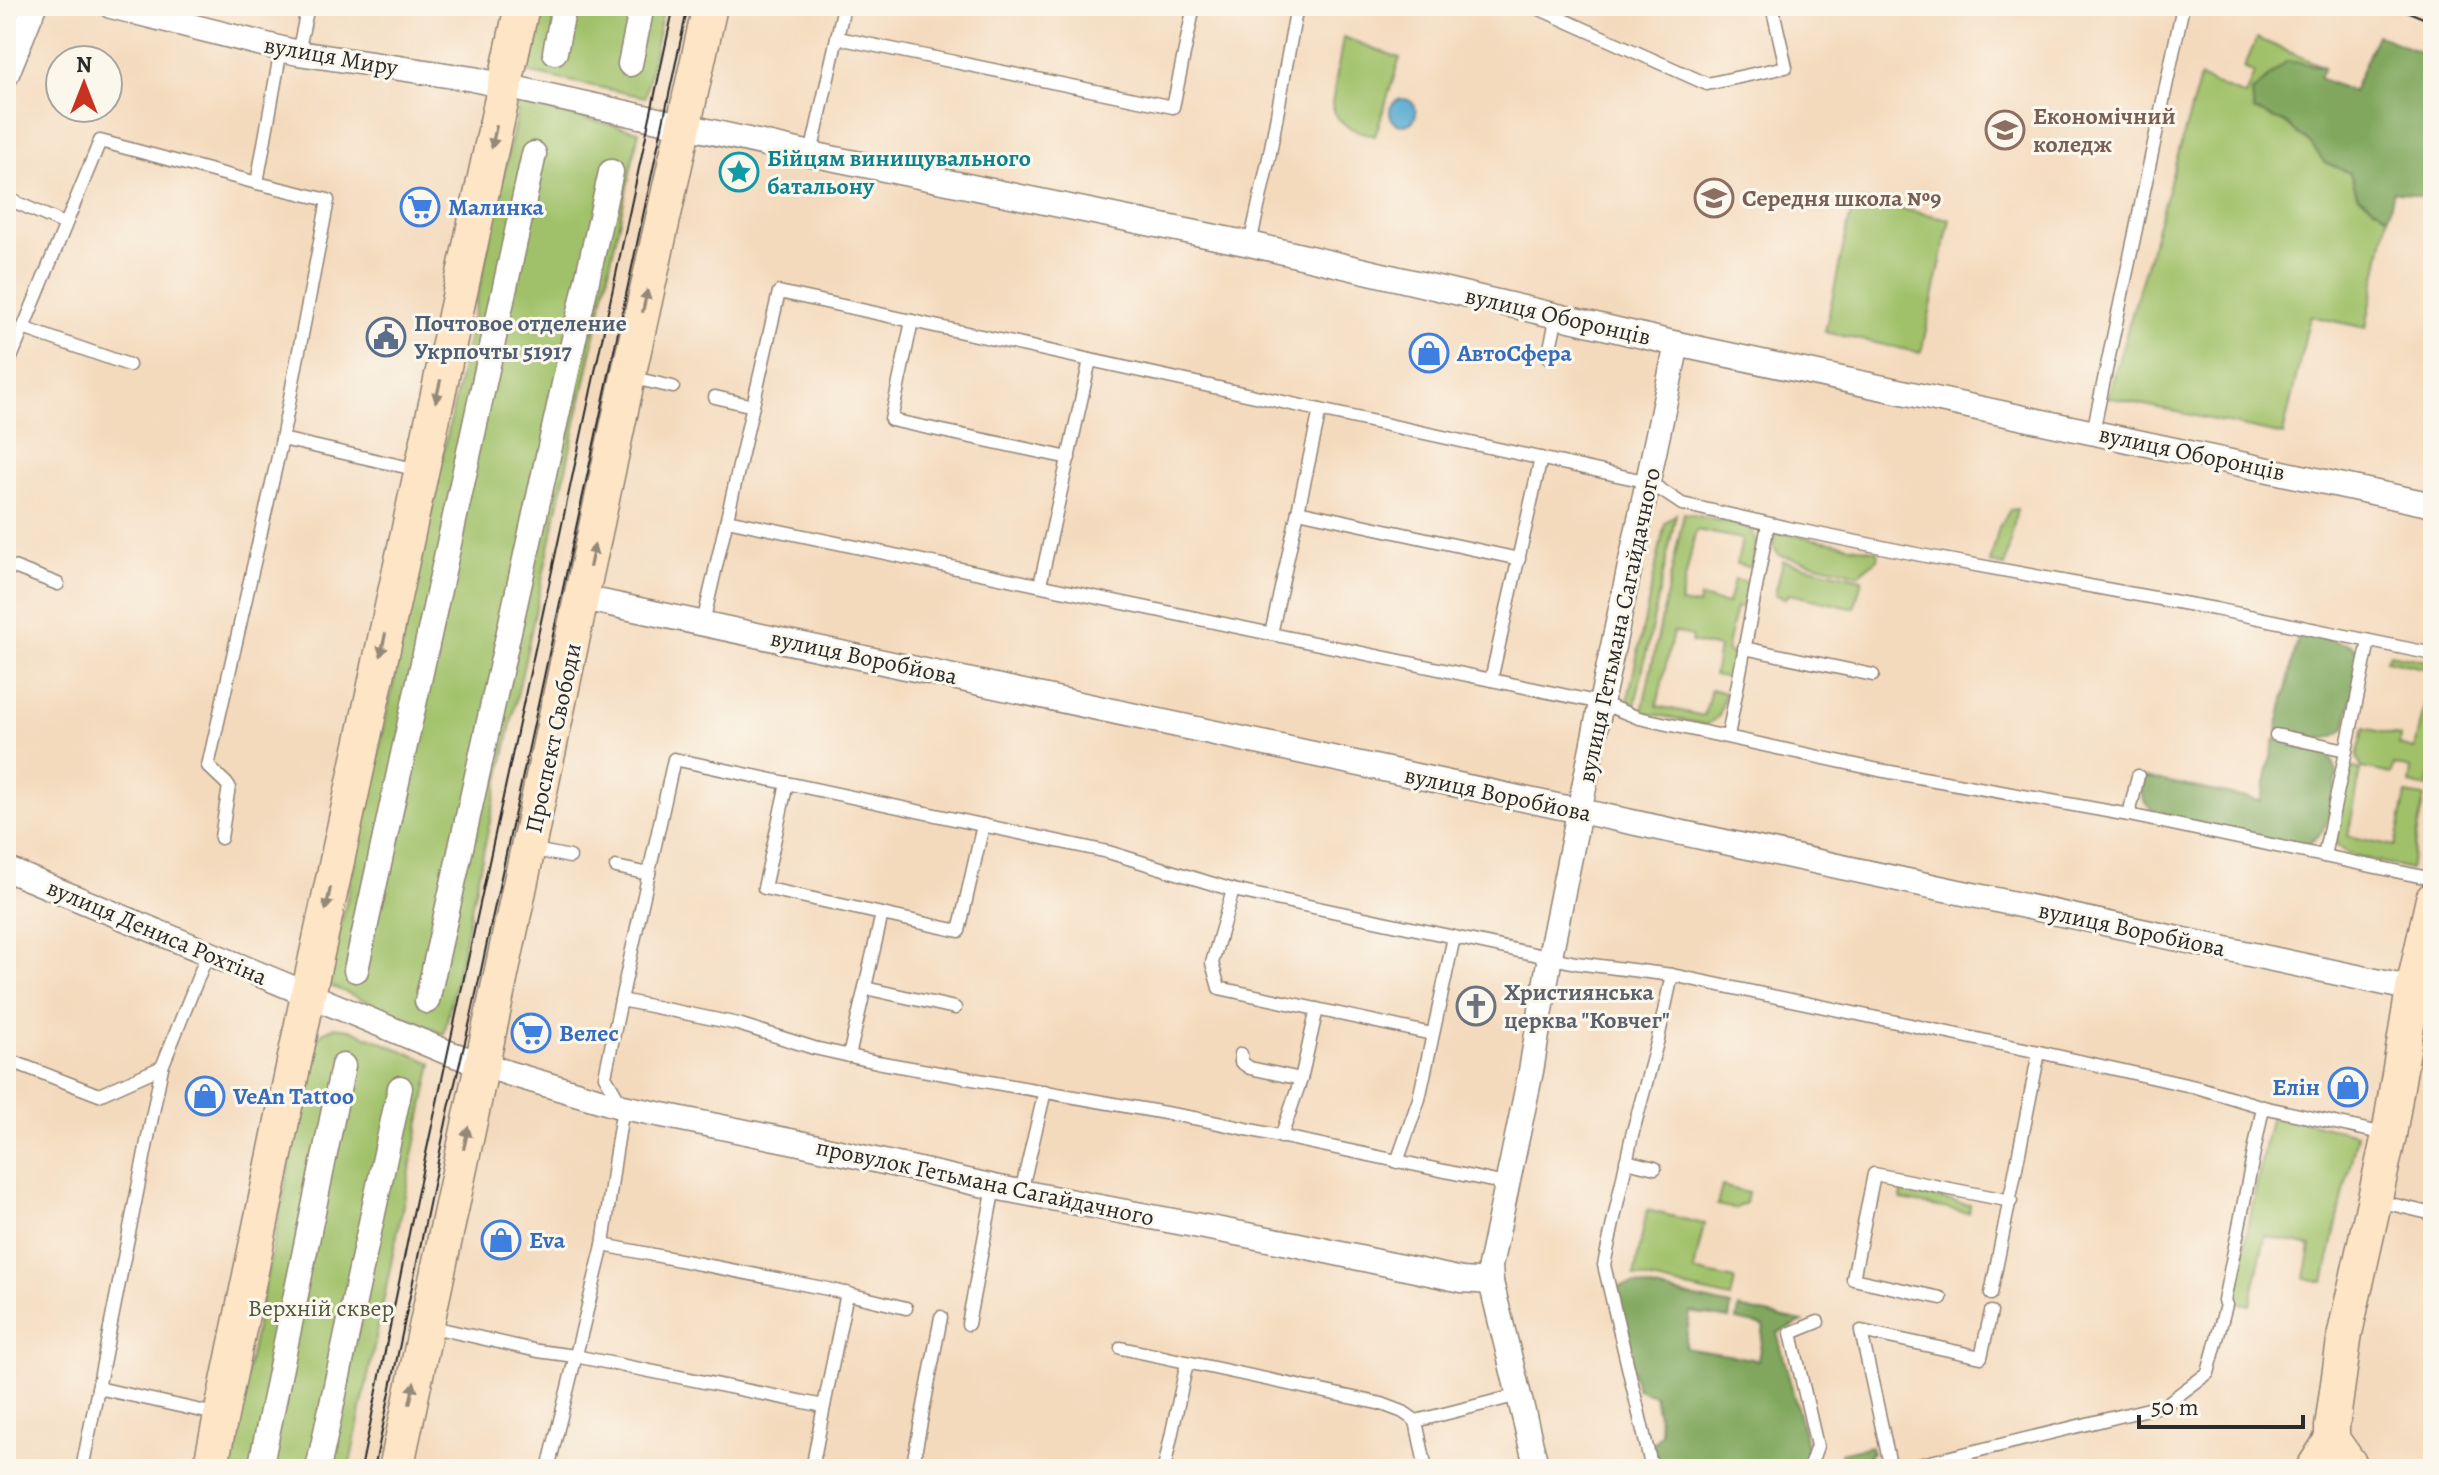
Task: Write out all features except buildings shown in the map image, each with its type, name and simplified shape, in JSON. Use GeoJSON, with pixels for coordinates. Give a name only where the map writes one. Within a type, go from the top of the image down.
{"type":"FeatureCollection","features":[{"type":"Feature","properties":{"kind":"main road"},"geometry":{"type":"LineString","coordinates":[[210,1469],[308,995],[522,6]]}},
{"type":"Feature","properties":{"kind":"main road","name":"Проспект Свободи"},"geometry":{"type":"LineString","coordinates":[[396,1469],[710,6]]}},
{"type":"Feature","properties":{"kind":"main road"},"geometry":{"type":"LineString","coordinates":[[2313,1469],[2332,1439],[2343,1340],[2389,1135],[2413,989],[2433,899]]}},
{"type":"Feature","properties":{"kind":"main road"},"geometry":{"type":"LineString","coordinates":[[2332,1439],[2353,1469]]}},
{"type":"Feature","properties":{"kind":"street"},"geometry":{"type":"LineString","coordinates":[[6,76],[34,6]]}},
{"type":"Feature","properties":{"kind":"street","name":"вулиця Миру"},"geometry":{"type":"LineString","coordinates":[[111,6],[290,51],[473,79],[684,125]]}},
{"type":"Feature","properties":{"kind":"street"},"geometry":{"type":"LineString","coordinates":[[555,52],[564,6]]}},
{"type":"Feature","properties":{"kind":"street"},"geometry":{"type":"LineString","coordinates":[[630,64],[642,6]]}},
{"type":"Feature","properties":{"kind":"street","name":"вулиця Оборонців"},"geometry":{"type":"LineString","coordinates":[[684,125],[1250,244],[1677,344],[2433,505]]}},
{"type":"Feature","properties":{"kind":"street"},"geometry":{"type":"LineString","coordinates":[[356,970],[534,154]]}},
{"type":"Feature","properties":{"kind":"street"},"geometry":{"type":"LineString","coordinates":[[427,1001],[611,172]]}},
{"type":"Feature","properties":{"kind":"street","name":"вулиця Гетьмана Сагайдачного"},"geometry":{"type":"LineString","coordinates":[[1537,1469],[1491,1282],[1490,1262],[1531,1071],[1550,956],[1601,703],[1677,344]]}},
{"type":"Feature","properties":{"kind":"street","name":"вулиця Воробйова"},"geometry":{"type":"LineString","coordinates":[[583,598],[2413,989]]}},
{"type":"Feature","properties":{"kind":"street","name":"вулиця Дениса Рохтіна"},"geometry":{"type":"LineString","coordinates":[[6,869],[483,1065]]}},
{"type":"Feature","properties":{"kind":"street","name":"провулок Гетьмана Сагайдачного"},"geometry":{"type":"LineString","coordinates":[[483,1065],[623,1107],[994,1187],[1294,1244],[1462,1280],[1491,1282]]}},
{"type":"Feature","properties":{"kind":"street"},"geometry":{"type":"LineString","coordinates":[[260,1469],[343,1066]]}},
{"type":"Feature","properties":{"kind":"street"},"geometry":{"type":"LineString","coordinates":[[318,1469],[400,1088]]}},
{"type":"Feature","properties":{"kind":"lane"},"geometry":{"type":"LineString","coordinates":[[257,183],[290,51],[308,6]]}},
{"type":"Feature","properties":{"kind":"lane"},"geometry":{"type":"LineString","coordinates":[[811,154],[844,6]]}},
{"type":"Feature","properties":{"kind":"lane"},"geometry":{"type":"LineString","coordinates":[[838,38],[1173,107],[1194,6]]}},
{"type":"Feature","properties":{"kind":"lane"},"geometry":{"type":"LineString","coordinates":[[1250,244],[1297,6]]}},
{"type":"Feature","properties":{"kind":"lane"},"geometry":{"type":"LineString","coordinates":[[1533,6],[1707,84],[1786,67],[1772,6]]}},
{"type":"Feature","properties":{"kind":"lane"},"geometry":{"type":"LineString","coordinates":[[2093,432],[2183,6]]}},
{"type":"Feature","properties":{"kind":"lane"},"geometry":{"type":"LineString","coordinates":[[6,370],[100,141],[328,200],[282,439],[208,766],[229,786],[221,838]]}},
{"type":"Feature","properties":{"kind":"lane"},"geometry":{"type":"LineString","coordinates":[[6,198],[65,224]]}},
{"type":"Feature","properties":{"kind":"lane"},"geometry":{"type":"LineString","coordinates":[[703,623],[779,292],[1649,482],[1682,504],[1768,524],[2433,654]]}},
{"type":"Feature","properties":{"kind":"lane"},"geometry":{"type":"LineString","coordinates":[[1548,357],[1557,316]]}},
{"type":"Feature","properties":{"kind":"lane"},"geometry":{"type":"LineString","coordinates":[[912,321],[891,420],[1069,458]]}},
{"type":"Feature","properties":{"kind":"lane"},"geometry":{"type":"LineString","coordinates":[[23,328],[129,365]]}},
{"type":"Feature","properties":{"kind":"lane"},"geometry":{"type":"LineString","coordinates":[[1040,585],[1090,360]]}},
{"type":"Feature","properties":{"kind":"lane"},"geometry":{"type":"LineString","coordinates":[[628,377],[673,387]]}},
{"type":"Feature","properties":{"kind":"lane"},"geometry":{"type":"LineString","coordinates":[[715,397],[753,406]]}},
{"type":"Feature","properties":{"kind":"lane"},"geometry":{"type":"LineString","coordinates":[[1271,634],[1320,410]]}},
{"type":"Feature","properties":{"kind":"lane"},"geometry":{"type":"LineString","coordinates":[[282,439],[420,470]]}},
{"type":"Feature","properties":{"kind":"lane"},"geometry":{"type":"LineString","coordinates":[[1491,680],[1541,458]]}},
{"type":"Feature","properties":{"kind":"lane"},"geometry":{"type":"LineString","coordinates":[[1298,511],[1519,559]]}},
{"type":"Feature","properties":{"kind":"lane"},"geometry":{"type":"LineString","coordinates":[[727,520],[1601,703],[1639,718],[1879,770],[2129,815],[2433,879]]}},
{"type":"Feature","properties":{"kind":"lane"},"geometry":{"type":"LineString","coordinates":[[1728,736],[1768,524]]}},
{"type":"Feature","properties":{"kind":"lane"},"geometry":{"type":"LineString","coordinates":[[6,564],[58,584]]}},
{"type":"Feature","properties":{"kind":"lane"},"geometry":{"type":"LineString","coordinates":[[2324,856],[2369,641]]}},
{"type":"Feature","properties":{"kind":"lane"},"geometry":{"type":"LineString","coordinates":[[1744,648],[1873,675]]}},
{"type":"Feature","properties":{"kind":"lane"},"geometry":{"type":"LineString","coordinates":[[2276,735],[2346,750]]}},
{"type":"Feature","properties":{"kind":"lane"},"geometry":{"type":"LineString","coordinates":[[548,1469],[603,1245],[623,1107],[605,1076],[674,759],[1108,852],[1233,890],[1576,963],[1672,975],[2039,1052],[2389,1135]]}},
{"type":"Feature","properties":{"kind":"lane"},"geometry":{"type":"LineString","coordinates":[[2129,815],[2138,776]]}},
{"type":"Feature","properties":{"kind":"lane"},"geometry":{"type":"LineString","coordinates":[[787,783],[764,888],[959,931],[983,825]]}},
{"type":"Feature","properties":{"kind":"lane"},"geometry":{"type":"LineString","coordinates":[[530,849],[570,857]]}},
{"type":"Feature","properties":{"kind":"lane"},"geometry":{"type":"LineString","coordinates":[[616,867],[649,874]]}},
{"type":"Feature","properties":{"kind":"lane"},"geometry":{"type":"LineString","coordinates":[[1233,890],[1212,963],[1219,988],[1432,1034]]}},
{"type":"Feature","properties":{"kind":"lane"},"geometry":{"type":"LineString","coordinates":[[849,1056],[882,914]]}},
{"type":"Feature","properties":{"kind":"lane"},"geometry":{"type":"LineString","coordinates":[[1397,1162],[1419,1099],[1454,937]]}},
{"type":"Feature","properties":{"kind":"lane"},"geometry":{"type":"LineString","coordinates":[[82,1469],[162,1067],[208,953]]}},
{"type":"Feature","properties":{"kind":"lane"},"geometry":{"type":"LineString","coordinates":[[1652,1469],[1604,1265],[1672,975]]}},
{"type":"Feature","properties":{"kind":"lane"},"geometry":{"type":"LineString","coordinates":[[865,988],[955,1008]]}},
{"type":"Feature","properties":{"kind":"lane"},"geometry":{"type":"LineString","coordinates":[[621,1000],[738,1024],[814,1048],[921,1071],[1045,1091],[1506,1184]]}},
{"type":"Feature","properties":{"kind":"lane"},"geometry":{"type":"LineString","coordinates":[[1281,1137],[1301,1079],[1317,1009]]}},
{"type":"Feature","properties":{"kind":"lane"},"geometry":{"type":"LineString","coordinates":[[1991,1294],[2039,1052]]}},
{"type":"Feature","properties":{"kind":"lane"},"geometry":{"type":"LineString","coordinates":[[1241,1054],[1241,1062],[1250,1068],[1301,1079]]}},
{"type":"Feature","properties":{"kind":"lane"},"geometry":{"type":"LineString","coordinates":[[6,1059],[99,1095],[162,1067]]}},
{"type":"Feature","properties":{"kind":"lane"},"geometry":{"type":"LineString","coordinates":[[1021,1192],[1045,1091]]}},
{"type":"Feature","properties":{"kind":"lane"},"geometry":{"type":"LineString","coordinates":[[1902,1469],[2165,1405],[2208,1373],[2226,1305],[2224,1301],[2263,1107]]}},
{"type":"Feature","properties":{"kind":"lane"},"geometry":{"type":"LineString","coordinates":[[1626,1161],[1655,1168]]}},
{"type":"Feature","properties":{"kind":"lane"},"geometry":{"type":"LineString","coordinates":[[1941,1298],[1853,1279],[1874,1174],[2011,1201]]}},
{"type":"Feature","properties":{"kind":"lane"},"geometry":{"type":"LineString","coordinates":[[968,1324],[994,1187]]}},
{"type":"Feature","properties":{"kind":"lane"},"geometry":{"type":"LineString","coordinates":[[2374,1201],[2433,1214]]}},
{"type":"Feature","properties":{"kind":"lane"},"geometry":{"type":"LineString","coordinates":[[603,1245],[847,1293],[906,1308]]}},
{"type":"Feature","properties":{"kind":"lane"},"geometry":{"type":"LineString","coordinates":[[812,1469],[847,1293]]}},
{"type":"Feature","properties":{"kind":"lane"},"geometry":{"type":"LineString","coordinates":[[1891,1469],[1861,1331],[1981,1357],[1991,1312]]}},
{"type":"Feature","properties":{"kind":"lane"},"geometry":{"type":"LineString","coordinates":[[912,1469],[941,1317]]}},
{"type":"Feature","properties":{"kind":"lane"},"geometry":{"type":"LineString","coordinates":[[1809,1469],[1817,1446],[1791,1333],[1818,1322]]}},
{"type":"Feature","properties":{"kind":"lane"},"geometry":{"type":"LineString","coordinates":[[425,1325],[538,1351],[824,1406]]}},
{"type":"Feature","properties":{"kind":"lane"},"geometry":{"type":"LineString","coordinates":[[1121,1348],[1382,1404],[1403,1412],[1416,1421],[1426,1469]]}},
{"type":"Feature","properties":{"kind":"lane"},"geometry":{"type":"LineString","coordinates":[[1164,1469],[1187,1363]]}},
{"type":"Feature","properties":{"kind":"lane"},"geometry":{"type":"LineString","coordinates":[[98,1388],[221,1415]]}},
{"type":"Feature","properties":{"kind":"lane"},"geometry":{"type":"LineString","coordinates":[[1416,1421],[1519,1395]]}},
{"type":"Feature","properties":{"kind":"green space"},"geometry":{"type":"Polygon","coordinates":[[[539,6],[664,6],[645,97],[526,72],[539,6]]]}},
{"type":"Feature","properties":{"kind":"green space"},"geometry":{"type":"Polygon","coordinates":[[[2377,35],[2433,58],[2430,89],[2433,91],[2433,199],[2394,191],[2388,216],[2358,196],[2350,173],[2324,162],[2312,145],[2284,122],[2254,111],[2252,92],[2287,61],[2324,67],[2319,78],[2353,92],[2377,35]]]}},
{"type":"Feature","properties":{"kind":"green space"},"geometry":{"type":"Polygon","coordinates":[[[1343,37],[1400,58],[1375,136],[1342,123],[1334,112],[1332,104],[1343,37]]]}},
{"type":"Feature","properties":{"kind":"green space"},"geometry":{"type":"Polygon","coordinates":[[[2257,38],[2324,67],[2287,61],[2252,92],[2254,110],[2284,122],[2312,145],[2324,162],[2350,173],[2358,196],[2388,216],[2366,328],[2310,316],[2283,435],[2108,397],[2200,78],[2245,96],[2254,73],[2244,68],[2257,38]]]}},
{"type":"Feature","properties":{"kind":"green space"},"geometry":{"type":"Polygon","coordinates":[[[519,104],[639,131],[444,1034],[328,985],[519,104]]]}},
{"type":"Feature","properties":{"kind":"green space"},"geometry":{"type":"Polygon","coordinates":[[[1862,201],[1950,219],[1921,353],[1825,332],[1852,207],[1862,201]]]}},
{"type":"Feature","properties":{"kind":"green space"},"geometry":{"type":"Polygon","coordinates":[[[2017,509],[2005,566],[1990,563],[1999,527],[2010,510],[2017,509]]]}},
{"type":"Feature","properties":{"kind":"green space"},"geometry":{"type":"Polygon","coordinates":[[[1684,513],[1748,527],[1756,540],[1751,568],[1737,564],[1742,539],[1696,530],[1680,603],[1698,606],[1700,598],[1728,604],[1734,580],[1748,582],[1743,608],[1736,607],[1726,651],[1733,654],[1728,678],[1714,675],[1719,648],[1691,642],[1692,636],[1673,632],[1657,706],[1704,716],[1711,689],[1725,693],[1719,716],[1707,725],[1642,712],[1684,513]]]}},
{"type":"Feature","properties":{"kind":"green space"},"geometry":{"type":"Polygon","coordinates":[[[1676,514],[1634,710],[1628,699],[1665,523],[1676,514]]]}},
{"type":"Feature","properties":{"kind":"green space"},"geometry":{"type":"Polygon","coordinates":[[[1777,532],[1878,551],[1877,559],[1859,574],[1779,555],[1773,546],[1777,532]]]}},
{"type":"Feature","properties":{"kind":"green space"},"geometry":{"type":"Polygon","coordinates":[[[1783,561],[1862,579],[1855,607],[1789,594],[1785,598],[1775,595],[1783,561]]]}},
{"type":"Feature","properties":{"kind":"green space"},"geometry":{"type":"Polygon","coordinates":[[[2299,633],[2351,645],[2362,655],[2345,728],[2331,737],[2313,738],[2277,730],[2299,633]]]}},
{"type":"Feature","properties":{"kind":"green space"},"geometry":{"type":"Polygon","coordinates":[[[2389,654],[2433,662],[2433,759],[2427,788],[2409,784],[2411,769],[2394,765],[2392,774],[2362,768],[2357,757],[2364,728],[2400,736],[2399,745],[2415,749],[2432,670],[2386,660],[2389,654]]]}},
{"type":"Feature","properties":{"kind":"green space"},"geometry":{"type":"Polygon","coordinates":[[[2275,739],[2314,747],[2334,764],[2337,774],[2329,817],[2319,835],[2311,841],[2301,845],[2174,818],[2158,812],[2143,800],[2144,777],[2261,801],[2275,739]]]}},
{"type":"Feature","properties":{"kind":"green space"},"geometry":{"type":"Polygon","coordinates":[[[2347,766],[2361,770],[2348,836],[2395,846],[2406,794],[2424,797],[2410,869],[2348,854],[2336,844],[2335,827],[2347,766]]]}},
{"type":"Feature","properties":{"kind":"green space","name":"Верхній сквер"},"geometry":{"type":"Polygon","coordinates":[[[334,1027],[350,1029],[432,1063],[349,1469],[227,1469],[314,1045],[321,1034],[334,1027]]]}},
{"type":"Feature","properties":{"kind":"green space"},"geometry":{"type":"Polygon","coordinates":[[[2271,1114],[2357,1134],[2324,1282],[2305,1278],[2311,1246],[2265,1236],[2250,1305],[2233,1301],[2271,1114]]]}},
{"type":"Feature","properties":{"kind":"green space"},"geometry":{"type":"Polygon","coordinates":[[[1722,1186],[1748,1193],[1746,1203],[1735,1209],[1717,1205],[1722,1186]]]}},
{"type":"Feature","properties":{"kind":"green space"},"geometry":{"type":"Polygon","coordinates":[[[1902,1191],[1970,1205],[1969,1213],[1901,1200],[1902,1191]]]}},
{"type":"Feature","properties":{"kind":"green space"},"geometry":{"type":"Polygon","coordinates":[[[1647,1210],[1704,1224],[1694,1271],[1735,1280],[1731,1298],[1634,1276],[1647,1210]]]}},
{"type":"Feature","properties":{"kind":"green space"},"geometry":{"type":"Polygon","coordinates":[[[1633,1284],[1731,1306],[1729,1319],[1690,1312],[1685,1348],[1758,1360],[1764,1326],[1737,1320],[1739,1308],[1803,1322],[1777,1333],[1809,1453],[1805,1469],[1657,1469],[1651,1446],[1661,1433],[1654,1395],[1637,1389],[1614,1288],[1633,1284]]]}},
{"type":"Feature","properties":{"kind":"green space"},"geometry":{"type":"Polygon","coordinates":[[[1871,1446],[1872,1452],[1857,1469],[1848,1469],[1846,1461],[1842,1462],[1840,1453],[1871,1446]]]}},
{"type":"Feature","properties":{"kind":"water"},"geometry":{"type":"Polygon","coordinates":[[[1403,99],[1412,103],[1416,112],[1412,121],[1403,125],[1394,121],[1390,112],[1394,103],[1403,99]]]}},
{"type":"Feature","properties":{"kind":"tram line"},"geometry":{"type":"LineString","coordinates":[[361,1469],[414,1209],[674,6]]}},
{"type":"Feature","properties":{"kind":"tram line"},"geometry":{"type":"LineString","coordinates":[[374,1469],[449,1108],[688,6]]}},
{"type":"Feature","properties":{"kind":"tram line"},"geometry":{"type":"LineString","coordinates":[[2394,6],[2433,22]]}},
{"type":"Feature","properties":{"kind":"place","name":"Економічний коледж"},"geometry":{"type":"Point","coordinates":[2005,130]}},
{"type":"Feature","properties":{"kind":"place","name":"Бійцям винищувального батальону"},"geometry":{"type":"Point","coordinates":[739,172]}},
{"type":"Feature","properties":{"kind":"place","name":"Середня школа №9"},"geometry":{"type":"Point","coordinates":[1714,198]}},
{"type":"Feature","properties":{"kind":"place","name":"Малинка"},"geometry":{"type":"Point","coordinates":[420,207]}},
{"type":"Feature","properties":{"kind":"place","name":"Почтовое отделение Укрпочты 51917"},"geometry":{"type":"Point","coordinates":[386,337]}},
{"type":"Feature","properties":{"kind":"place","name":"АвтоСфера"},"geometry":{"type":"Point","coordinates":[1429,353]}},
{"type":"Feature","properties":{"kind":"place","name":"Християнська церква \"Ковчег\""},"geometry":{"type":"Point","coordinates":[1476,1006]}},
{"type":"Feature","properties":{"kind":"place","name":"Велес"},"geometry":{"type":"Point","coordinates":[531,1033]}},
{"type":"Feature","properties":{"kind":"place","name":"Елін"},"geometry":{"type":"Point","coordinates":[2348,1087]}},
{"type":"Feature","properties":{"kind":"place","name":"VeAn Tattoo"},"geometry":{"type":"Point","coordinates":[205,1096]}},
{"type":"Feature","properties":{"kind":"place","name":"Eva"},"geometry":{"type":"Point","coordinates":[501,1240]}}]}
